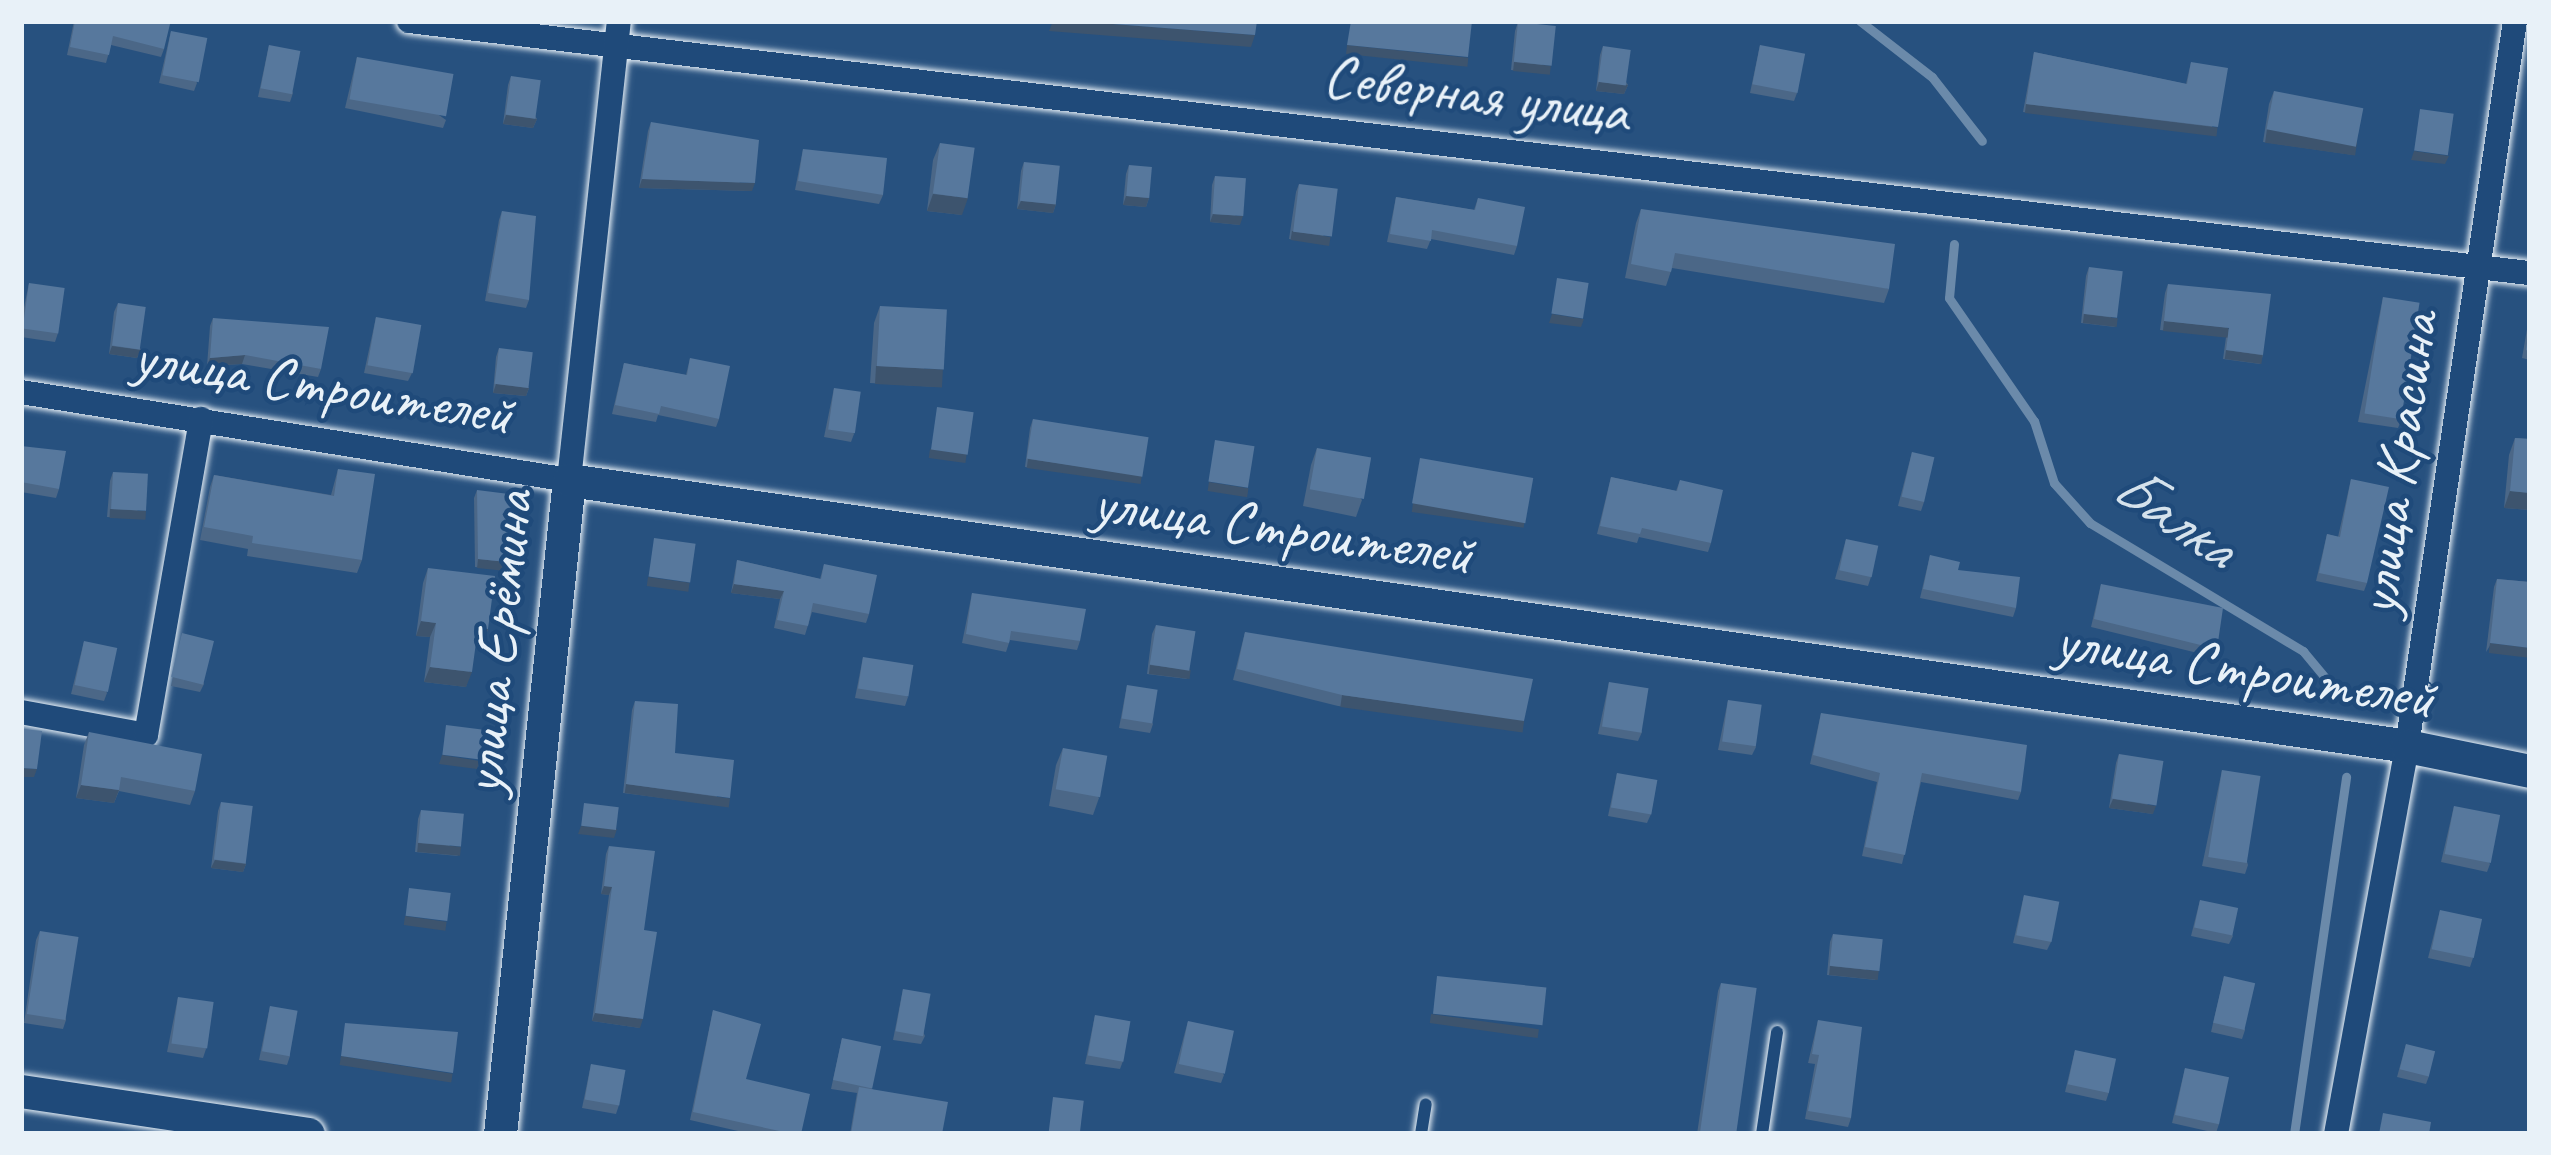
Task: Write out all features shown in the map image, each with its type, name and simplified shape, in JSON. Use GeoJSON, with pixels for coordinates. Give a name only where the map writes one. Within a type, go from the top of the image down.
{"type":"FeatureCollection","features":[{"type":"Feature","properties":{"kind":"street","name":"Северная улица"},"geometry":{"type":"LineString","coordinates":[[409,21],[2530,273]]}},
{"type":"Feature","properties":{"kind":"street","name":"улица Ерёмина"},"geometry":{"type":"LineString","coordinates":[[500,1134],[619,21]]}},
{"type":"Feature","properties":{"kind":"street","name":"улица Красина"},"geometry":{"type":"LineString","coordinates":[[2336,1134],[2407,746],[2515,21]]}},
{"type":"Feature","properties":{"kind":"street","name":"улица Строителей"},"geometry":{"type":"LineString","coordinates":[[21,392],[568,480],[2407,746],[2530,771]]}},
{"type":"Feature","properties":{"kind":"street"},"geometry":{"type":"LineString","coordinates":[[21,712],[146,735],[201,419]]}},
{"type":"Feature","properties":{"kind":"street"},"geometry":{"type":"LineString","coordinates":[[21,1091],[308,1134]]}},
{"type":"Feature","properties":{"kind":"lane"},"geometry":{"type":"LineString","coordinates":[[1762,1134],[1778,1032]]}},
{"type":"Feature","properties":{"kind":"lane"},"geometry":{"type":"LineString","coordinates":[[1420,1134],[1426,1104]]}},
{"type":"Feature","properties":{"kind":"building"},"geometry":{"type":"Polygon","coordinates":[[[75,21],[170,24],[164,49],[113,36],[109,55],[70,47],[75,21]]]}},
{"type":"Feature","properties":{"kind":"building"},"geometry":{"type":"Polygon","coordinates":[[[1074,21],[1257,21],[1255,35],[1074,21]]]}},
{"type":"Feature","properties":{"kind":"building"},"geometry":{"type":"Polygon","coordinates":[[[1351,21],[1472,21],[1468,57],[1347,45],[1351,21]]]}},
{"type":"Feature","properties":{"kind":"building"},"geometry":{"type":"Polygon","coordinates":[[[1518,22],[1556,26],[1552,66],[1514,62],[1518,22]]]}},
{"type":"Feature","properties":{"kind":"building"},"geometry":{"type":"Polygon","coordinates":[[[171,31],[207,38],[199,82],[162,75],[171,31]]]}},
{"type":"Feature","properties":{"kind":"building"},"geometry":{"type":"Polygon","coordinates":[[[269,45],[300,51],[292,94],[261,88],[269,45]]]}},
{"type":"Feature","properties":{"kind":"building"},"geometry":{"type":"Polygon","coordinates":[[[1760,45],[1805,54],[1798,93],[1752,84],[1760,45]]]}},
{"type":"Feature","properties":{"kind":"building"},"geometry":{"type":"Polygon","coordinates":[[[1603,46],[1631,50],[1626,86],[1598,82],[1603,46]]]}},
{"type":"Feature","properties":{"kind":"building"},"geometry":{"type":"Polygon","coordinates":[[[2034,52],[2187,84],[2191,62],[2228,68],[2218,127],[2026,104],[2034,52]]]}},
{"type":"Feature","properties":{"kind":"building"},"geometry":{"type":"Polygon","coordinates":[[[357,57],[454,74],[446,116],[350,99],[357,57]]]}},
{"type":"Feature","properties":{"kind":"building"},"geometry":{"type":"Polygon","coordinates":[[[511,76],[541,80],[535,119],[506,115],[511,76]]]}},
{"type":"Feature","properties":{"kind":"building"},"geometry":{"type":"Polygon","coordinates":[[[2274,91],[2363,108],[2356,147],[2267,129],[2274,91]]]}},
{"type":"Feature","properties":{"kind":"building"},"geometry":{"type":"Polygon","coordinates":[[[2420,109],[2454,114],[2448,155],[2414,151],[2420,109]]]}},
{"type":"Feature","properties":{"kind":"building"},"geometry":{"type":"Polygon","coordinates":[[[651,122],[759,140],[755,183],[642,179],[651,122]]]}},
{"type":"Feature","properties":{"kind":"building"},"geometry":{"type":"Polygon","coordinates":[[[940,143],[975,148],[968,198],[933,194],[940,143]]]}},
{"type":"Feature","properties":{"kind":"building"},"geometry":{"type":"Polygon","coordinates":[[[803,149],[887,158],[883,195],[798,181],[803,149]]]}},
{"type":"Feature","properties":{"kind":"building"},"geometry":{"type":"Polygon","coordinates":[[[1024,162],[1060,166],[1056,205],[1020,201],[1024,162]]]}},
{"type":"Feature","properties":{"kind":"building"},"geometry":{"type":"Polygon","coordinates":[[[1129,165],[1152,167],[1149,198],[1126,196],[1129,165]]]}},
{"type":"Feature","properties":{"kind":"building"},"geometry":{"type":"Polygon","coordinates":[[[1215,176],[1246,178],[1243,216],[1212,214],[1215,176]]]}},
{"type":"Feature","properties":{"kind":"building"},"geometry":{"type":"Polygon","coordinates":[[[1299,184],[1338,189],[1332,236],[1293,232],[1299,184]]]}},
{"type":"Feature","properties":{"kind":"building"},"geometry":{"type":"Polygon","coordinates":[[[1396,197],[1475,210],[1478,198],[1525,207],[1517,246],[1432,230],[1431,241],[1390,234],[1396,197]]]}},
{"type":"Feature","properties":{"kind":"building"},"geometry":{"type":"Polygon","coordinates":[[[1641,209],[1895,244],[1889,289],[1675,253],[1671,272],[1631,264],[1641,209]]]}},
{"type":"Feature","properties":{"kind":"building"},"geometry":{"type":"Polygon","coordinates":[[[502,211],[536,216],[529,300],[488,293],[502,211]]]}},
{"type":"Feature","properties":{"kind":"building"},"geometry":{"type":"Polygon","coordinates":[[[2089,267],[2123,271],[2117,318],[2083,314],[2089,267]]]}},
{"type":"Feature","properties":{"kind":"building"},"geometry":{"type":"Polygon","coordinates":[[[1557,278],[1589,283],[1583,319],[1551,314],[1557,278]]]}},
{"type":"Feature","properties":{"kind":"building"},"geometry":{"type":"Polygon","coordinates":[[[29,283],[65,288],[58,334],[23,329],[29,283]]]}},
{"type":"Feature","properties":{"kind":"building"},"geometry":{"type":"Polygon","coordinates":[[[2168,284],[2271,294],[2263,355],[2226,350],[2229,328],[2164,321],[2168,284]]]}},
{"type":"Feature","properties":{"kind":"building"},"geometry":{"type":"Polygon","coordinates":[[[2383,297],[2420,303],[2401,419],[2365,414],[2383,297]]]}},
{"type":"Feature","properties":{"kind":"building"},"geometry":{"type":"Polygon","coordinates":[[[118,303],[146,307],[140,349],[112,346],[118,303]]]}},
{"type":"Feature","properties":{"kind":"building"},"geometry":{"type":"Polygon","coordinates":[[[880,306],[947,310],[944,369],[877,366],[880,306]]]}},
{"type":"Feature","properties":{"kind":"building"},"geometry":{"type":"Polygon","coordinates":[[[376,317],[421,325],[413,373],[367,365],[376,317]]]}},
{"type":"Feature","properties":{"kind":"building"},"geometry":{"type":"Polygon","coordinates":[[[213,318],[329,327],[321,369],[245,355],[210,358],[213,318]]]}},
{"type":"Feature","properties":{"kind":"building"},"geometry":{"type":"Polygon","coordinates":[[[499,348],[533,352],[528,388],[495,384],[499,348]]]}},
{"type":"Feature","properties":{"kind":"building"},"geometry":{"type":"Polygon","coordinates":[[[690,358],[730,366],[719,419],[661,406],[659,414],[615,405],[624,363],[687,375],[690,358]]]}},
{"type":"Feature","properties":{"kind":"building"},"geometry":{"type":"Polygon","coordinates":[[[834,388],[861,392],[855,433],[828,430],[834,388]]]}},
{"type":"Feature","properties":{"kind":"building"},"geometry":{"type":"Polygon","coordinates":[[[937,407],[974,412],[968,455],[931,450],[937,407]]]}},
{"type":"Feature","properties":{"kind":"building"},"geometry":{"type":"Polygon","coordinates":[[[1033,419],[1149,437],[1142,477],[1027,459],[1033,419]]]}},
{"type":"Feature","properties":{"kind":"building"},"geometry":{"type":"Polygon","coordinates":[[[2515,438],[2530,439],[2530,493],[2510,491],[2515,438]]]}},
{"type":"Feature","properties":{"kind":"building"},"geometry":{"type":"Polygon","coordinates":[[[1215,440],[1255,446],[1248,488],[1208,481],[1215,440]]]}},
{"type":"Feature","properties":{"kind":"building"},"geometry":{"type":"Polygon","coordinates":[[[21,446],[66,451],[59,489],[21,482],[21,446]]]}},
{"type":"Feature","properties":{"kind":"building"},"geometry":{"type":"Polygon","coordinates":[[[1317,448],[1371,458],[1364,499],[1310,489],[1317,448]]]}},
{"type":"Feature","properties":{"kind":"building"},"geometry":{"type":"Polygon","coordinates":[[[1912,452],[1934,457],[1924,502],[1902,497],[1912,452]]]}},
{"type":"Feature","properties":{"kind":"building"},"geometry":{"type":"Polygon","coordinates":[[[1420,458],[1533,478],[1525,523],[1412,503],[1420,458]]]}},
{"type":"Feature","properties":{"kind":"building"},"geometry":{"type":"Polygon","coordinates":[[[338,469],[375,474],[362,560],[252,543],[253,536],[204,527],[214,475],[334,496],[338,469]]]}},
{"type":"Feature","properties":{"kind":"building"},"geometry":{"type":"Polygon","coordinates":[[[113,472],[148,474],[146,511],[111,509],[113,472]]]}},
{"type":"Feature","properties":{"kind":"building"},"geometry":{"type":"Polygon","coordinates":[[[1611,477],[1677,491],[1680,480],[1723,490],[1711,543],[1642,528],[1640,534],[1600,526],[1611,477]]]}},
{"type":"Feature","properties":{"kind":"building"},"geometry":{"type":"Polygon","coordinates":[[[2351,479],[2389,487],[2367,583],[2319,573],[2327,534],[2340,537],[2351,479]]]}},
{"type":"Feature","properties":{"kind":"building"},"geometry":{"type":"Polygon","coordinates":[[[477,490],[517,495],[507,562],[478,559],[477,490]]]}},
{"type":"Feature","properties":{"kind":"building"},"geometry":{"type":"Polygon","coordinates":[[[654,538],[696,544],[690,582],[649,577],[654,538]]]}},
{"type":"Feature","properties":{"kind":"building"},"geometry":{"type":"Polygon","coordinates":[[[1846,539],[1878,546],[1872,577],[1839,570],[1846,539]]]}},
{"type":"Feature","properties":{"kind":"building"},"geometry":{"type":"Polygon","coordinates":[[[1930,555],[1960,562],[1958,570],[2020,577],[2016,608],[1923,589],[1930,555]]]}},
{"type":"Feature","properties":{"kind":"building"},"geometry":{"type":"Polygon","coordinates":[[[737,560],[821,579],[824,564],[877,575],[869,614],[813,603],[808,626],[777,620],[784,591],[734,584],[737,560]]]}},
{"type":"Feature","properties":{"kind":"building"},"geometry":{"type":"Polygon","coordinates":[[[428,568],[495,576],[488,629],[478,628],[472,672],[430,667],[436,623],[421,621],[428,568]]]}},
{"type":"Feature","properties":{"kind":"building"},"geometry":{"type":"Polygon","coordinates":[[[2497,579],[2530,582],[2530,648],[2490,643],[2497,579]]]}},
{"type":"Feature","properties":{"kind":"building"},"geometry":{"type":"Polygon","coordinates":[[[2101,584],[2223,608],[2217,649],[2094,619],[2101,584]]]}},
{"type":"Feature","properties":{"kind":"building"},"geometry":{"type":"Polygon","coordinates":[[[972,593],[1086,609],[1080,641],[1011,631],[1009,643],[966,634],[972,593]]]}},
{"type":"Feature","properties":{"kind":"building"},"geometry":{"type":"Polygon","coordinates":[[[1156,625],[1196,631],[1189,671],[1150,665],[1156,625]]]}},
{"type":"Feature","properties":{"kind":"building"},"geometry":{"type":"Polygon","coordinates":[[[1245,632],[1533,679],[1524,721],[1342,695],[1237,669],[1245,632]]]}},
{"type":"Feature","properties":{"kind":"building"},"geometry":{"type":"Polygon","coordinates":[[[182,633],[214,641],[203,685],[171,677],[182,633]]]}},
{"type":"Feature","properties":{"kind":"building"},"geometry":{"type":"Polygon","coordinates":[[[84,641],[117,648],[108,692],[75,685],[84,641]]]}},
{"type":"Feature","properties":{"kind":"building"},"geometry":{"type":"Polygon","coordinates":[[[863,657],[913,665],[908,697],[858,689],[863,657]]]}},
{"type":"Feature","properties":{"kind":"building"},"geometry":{"type":"Polygon","coordinates":[[[1609,682],[1649,688],[1641,733],[1602,726],[1609,682]]]}},
{"type":"Feature","properties":{"kind":"building"},"geometry":{"type":"Polygon","coordinates":[[[1127,685],[1158,690],[1152,723],[1122,719],[1127,685]]]}},
{"type":"Feature","properties":{"kind":"building"},"geometry":{"type":"Polygon","coordinates":[[[1728,700],[1762,705],[1756,746],[1722,742],[1728,700]]]}},
{"type":"Feature","properties":{"kind":"building"},"geometry":{"type":"Polygon","coordinates":[[[635,701],[678,704],[675,753],[734,760],[730,798],[626,784],[635,701]]]}},
{"type":"Feature","properties":{"kind":"building"},"geometry":{"type":"Polygon","coordinates":[[[1821,713],[2027,745],[2021,792],[1922,773],[1905,855],[1865,847],[1880,773],[1813,755],[1821,713]]]}},
{"type":"Feature","properties":{"kind":"building"},"geometry":{"type":"Polygon","coordinates":[[[446,725],[484,730],[480,759],[442,755],[446,725]]]}},
{"type":"Feature","properties":{"kind":"building"},"geometry":{"type":"Polygon","coordinates":[[[21,729],[42,731],[37,769],[21,768],[21,729]]]}},
{"type":"Feature","properties":{"kind":"building"},"geometry":{"type":"Polygon","coordinates":[[[89,732],[202,754],[195,791],[121,777],[119,790],[81,785],[89,732]]]}},
{"type":"Feature","properties":{"kind":"building"},"geometry":{"type":"Polygon","coordinates":[[[1063,748],[1107,756],[1100,797],[1056,789],[1063,748]]]}},
{"type":"Feature","properties":{"kind":"building"},"geometry":{"type":"Polygon","coordinates":[[[2119,754],[2163,761],[2156,805],[2112,798],[2119,754]]]}},
{"type":"Feature","properties":{"kind":"building"},"geometry":{"type":"Polygon","coordinates":[[[2222,770],[2261,776],[2247,863],[2208,857],[2222,770]]]}},
{"type":"Feature","properties":{"kind":"building"},"geometry":{"type":"Polygon","coordinates":[[[1617,773],[1657,780],[1651,815],[1611,807],[1617,773]]]}},
{"type":"Feature","properties":{"kind":"building"},"geometry":{"type":"Polygon","coordinates":[[[221,802],[253,806],[246,863],[214,860],[221,802]]]}},
{"type":"Feature","properties":{"kind":"building"},"geometry":{"type":"Polygon","coordinates":[[[584,803],[619,807],[616,830],[581,826],[584,803]]]}},
{"type":"Feature","properties":{"kind":"building"},"geometry":{"type":"Polygon","coordinates":[[[2454,806],[2500,815],[2491,863],[2445,854],[2454,806]]]}},
{"type":"Feature","properties":{"kind":"building"},"geometry":{"type":"Polygon","coordinates":[[[421,810],[464,814],[461,847],[418,843],[421,810]]]}},
{"type":"Feature","properties":{"kind":"building"},"geometry":{"type":"Polygon","coordinates":[[[609,846],[655,851],[644,930],[657,932],[643,1019],[595,1013],[612,887],[604,886],[609,846]]]}},
{"type":"Feature","properties":{"kind":"building"},"geometry":{"type":"Polygon","coordinates":[[[409,888],[451,893],[447,921],[406,916],[409,888]]]}},
{"type":"Feature","properties":{"kind":"building"},"geometry":{"type":"Polygon","coordinates":[[[2024,895],[2059,902],[2052,942],[2016,935],[2024,895]]]}},
{"type":"Feature","properties":{"kind":"building"},"geometry":{"type":"Polygon","coordinates":[[[2200,900],[2238,908],[2232,935],[2194,927],[2200,900]]]}},
{"type":"Feature","properties":{"kind":"building"},"geometry":{"type":"Polygon","coordinates":[[[2440,910],[2482,919],[2474,958],[2432,949],[2440,910]]]}},
{"type":"Feature","properties":{"kind":"building"},"geometry":{"type":"Polygon","coordinates":[[[40,931],[79,937],[65,1020],[27,1014],[40,931]]]}},
{"type":"Feature","properties":{"kind":"building"},"geometry":{"type":"Polygon","coordinates":[[[1833,934],[1883,939],[1879,971],[1830,966],[1833,934]]]}},
{"type":"Feature","properties":{"kind":"building"},"geometry":{"type":"Polygon","coordinates":[[[1437,976],[1546,987],[1542,1025],[1433,1014],[1437,976]]]}},
{"type":"Feature","properties":{"kind":"building"},"geometry":{"type":"Polygon","coordinates":[[[2224,976],[2255,983],[2244,1030],[2213,1023],[2224,976]]]}},
{"type":"Feature","properties":{"kind":"building"},"geometry":{"type":"Polygon","coordinates":[[[1721,983],[1757,988],[1736,1134],[1700,1134],[1721,983]]]}},
{"type":"Feature","properties":{"kind":"building"},"geometry":{"type":"Polygon","coordinates":[[[903,989],[931,994],[923,1036],[896,1031],[903,989]]]}},
{"type":"Feature","properties":{"kind":"building"},"geometry":{"type":"Polygon","coordinates":[[[178,997],[214,1002],[207,1049],[171,1044],[178,997]]]}},
{"type":"Feature","properties":{"kind":"building"},"geometry":{"type":"Polygon","coordinates":[[[270,1006],[298,1011],[290,1056],[262,1051],[270,1006]]]}},
{"type":"Feature","properties":{"kind":"building"},"geometry":{"type":"Polygon","coordinates":[[[713,1010],[761,1024],[746,1079],[810,1094],[801,1134],[693,1112],[713,1010]]]}},
{"type":"Feature","properties":{"kind":"building"},"geometry":{"type":"Polygon","coordinates":[[[1095,1015],[1130,1021],[1123,1062],[1088,1055],[1095,1015]]]}},
{"type":"Feature","properties":{"kind":"building"},"geometry":{"type":"Polygon","coordinates":[[[1818,1020],[1862,1027],[1851,1118],[1808,1111],[1819,1055],[1812,1054],[1818,1020]]]}},
{"type":"Feature","properties":{"kind":"building"},"geometry":{"type":"Polygon","coordinates":[[[1188,1021],[1234,1031],[1225,1074],[1179,1064],[1188,1021]]]}},
{"type":"Feature","properties":{"kind":"building"},"geometry":{"type":"Polygon","coordinates":[[[345,1023],[458,1032],[453,1073],[341,1056],[345,1023]]]}},
{"type":"Feature","properties":{"kind":"building"},"geometry":{"type":"Polygon","coordinates":[[[842,1038],[881,1046],[872,1088],[833,1080],[842,1038]]]}},
{"type":"Feature","properties":{"kind":"building"},"geometry":{"type":"Polygon","coordinates":[[[2406,1044],[2435,1051],[2429,1076],[2400,1069],[2406,1044]]]}},
{"type":"Feature","properties":{"kind":"building"},"geometry":{"type":"Polygon","coordinates":[[[2075,1050],[2116,1059],[2109,1093],[2068,1084],[2075,1050]]]}},
{"type":"Feature","properties":{"kind":"building"},"geometry":{"type":"Polygon","coordinates":[[[591,1064],[625,1070],[619,1106],[585,1099],[591,1064]]]}},
{"type":"Feature","properties":{"kind":"building"},"geometry":{"type":"Polygon","coordinates":[[[2185,1068],[2229,1077],[2219,1124],[2175,1115],[2185,1068]]]}},
{"type":"Feature","properties":{"kind":"building"},"geometry":{"type":"Polygon","coordinates":[[[859,1087],[948,1102],[942,1134],[851,1134],[859,1087]]]}},
{"type":"Feature","properties":{"kind":"building"},"geometry":{"type":"Polygon","coordinates":[[[1053,1097],[1084,1101],[1080,1134],[1048,1134],[1053,1097]]]}},
{"type":"Feature","properties":{"kind":"building"},"geometry":{"type":"Polygon","coordinates":[[[2383,1113],[2431,1122],[2429,1134],[2379,1134],[2383,1113]]]}},
{"type":"Feature","properties":{"kind":"waterway","name":"Балка"},"geometry":{"type":"LineString","coordinates":[[1860,21],[1932,77],[1982,141]]}},
{"type":"Feature","properties":{"kind":"waterway","name":"Балка"},"geometry":{"type":"LineString","coordinates":[[1954,244],[1949,298],[2034,421],[2054,483],[2090,523],[2303,651],[2342,698]]}},
{"type":"Feature","properties":{"kind":"waterway","name":"Балка"},"geometry":{"type":"LineString","coordinates":[[2294,1134],[2346,777]]}}]}
